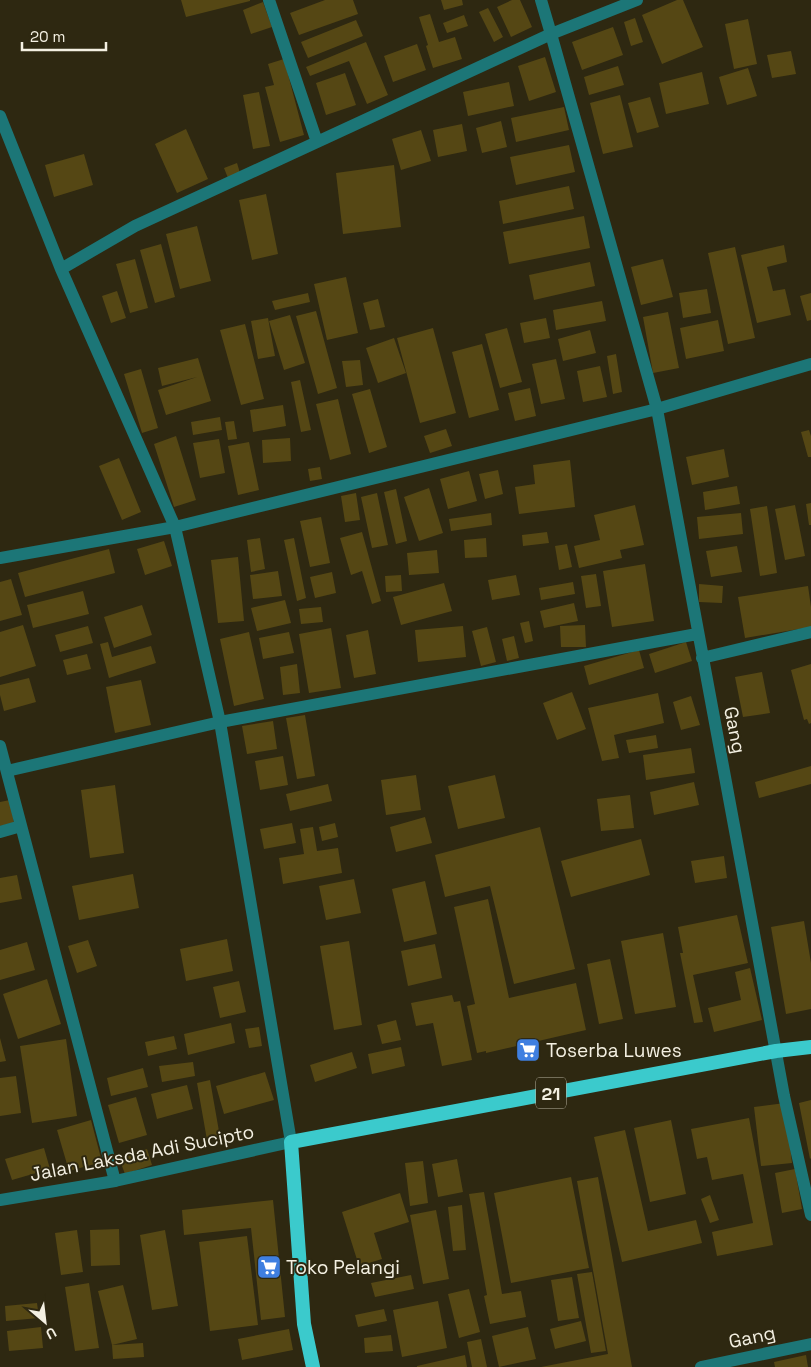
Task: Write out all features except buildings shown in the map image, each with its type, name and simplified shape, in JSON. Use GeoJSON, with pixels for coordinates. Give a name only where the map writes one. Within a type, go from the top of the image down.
{"type":"FeatureCollection","features":[{"type":"Feature","properties":{"kind":"highway","name":"21"},"geometry":{"type":"LineString","coordinates":[[291,1142],[776,1051],[811,1047]]}},
{"type":"Feature","properties":{"kind":"highway"},"geometry":{"type":"LineString","coordinates":[[291,1142],[304,1324],[313,1367]]}},
{"type":"Feature","properties":{"kind":"street"},"geometry":{"type":"LineString","coordinates":[[269,0],[317,142]]}},
{"type":"Feature","properties":{"kind":"street","name":"Gang"},"geometry":{"type":"LineString","coordinates":[[541,0],[657,409],[697,634],[776,1051],[811,1215]]}},
{"type":"Feature","properties":{"kind":"street"},"geometry":{"type":"LineString","coordinates":[[61,269],[135,226],[551,34],[638,0]]}},
{"type":"Feature","properties":{"kind":"street"},"geometry":{"type":"LineString","coordinates":[[0,116],[61,269],[175,527],[220,722],[291,1142]]}},
{"type":"Feature","properties":{"kind":"street"},"geometry":{"type":"LineString","coordinates":[[0,558],[175,527],[657,409],[811,364]]}},
{"type":"Feature","properties":{"kind":"street"},"geometry":{"type":"LineString","coordinates":[[702,658],[811,632]]}},
{"type":"Feature","properties":{"kind":"street"},"geometry":{"type":"LineString","coordinates":[[7,771],[220,722],[697,634]]}},
{"type":"Feature","properties":{"kind":"street"},"geometry":{"type":"LineString","coordinates":[[0,746],[115,1181]]}},
{"type":"Feature","properties":{"kind":"street"},"geometry":{"type":"LineString","coordinates":[[0,832],[21,826]]}},
{"type":"Feature","properties":{"kind":"street","name":"Jalan Laksda Adi Sucipto"},"geometry":{"type":"LineString","coordinates":[[0,1200],[115,1181],[291,1142]]}},
{"type":"Feature","properties":{"kind":"street","name":"Gang"},"geometry":{"type":"LineString","coordinates":[[701,1367],[811,1344]]}},
{"type":"Feature","properties":{"kind":"place","name":"Toserba Luwes"},"geometry":{"type":"Point","coordinates":[528,1050]}},
{"type":"Feature","properties":{"kind":"place","name":"Toko Pelangi"},"geometry":{"type":"Point","coordinates":[269,1267]}}]}
